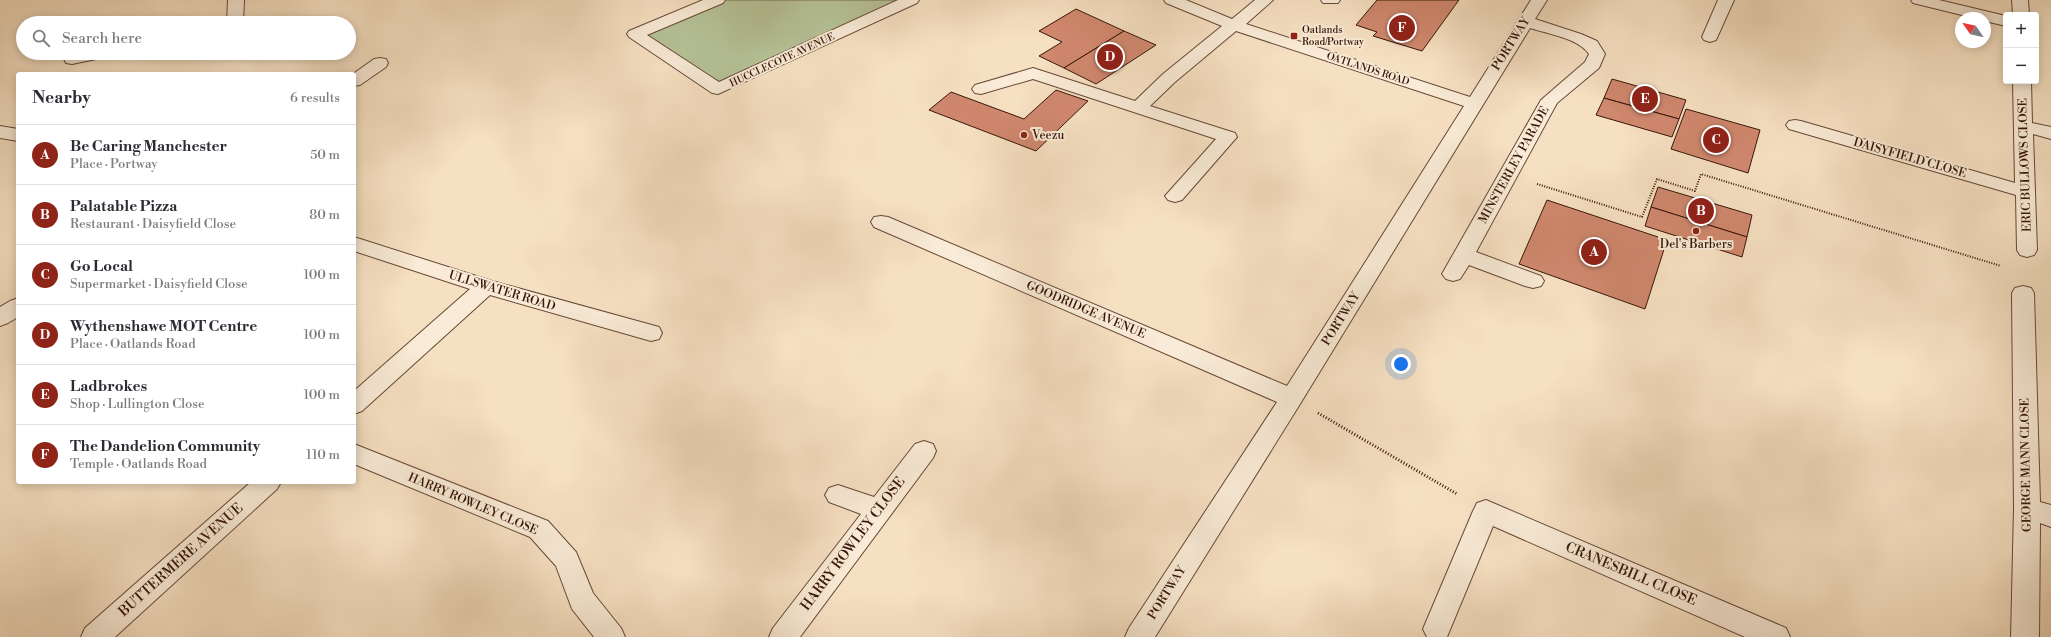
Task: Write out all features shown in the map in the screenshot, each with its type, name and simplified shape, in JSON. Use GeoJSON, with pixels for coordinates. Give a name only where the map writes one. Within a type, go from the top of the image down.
{"type":"FeatureCollection","features":[{"type":"Feature","properties":{"kind":"street"},"geometry":{"type":"LineString","coordinates":[[236,0],[236,16]]}},
{"type":"Feature","properties":{"kind":"street","name":"HUCCLECOTE AVENUE"},"geometry":{"type":"LineString","coordinates":[[717,0],[635,34],[718,89],[907,1]]}},
{"type":"Feature","properties":{"kind":"street","name":"OATLANDS ROAD"},"geometry":{"type":"LineString","coordinates":[[1172,0],[1233,25],[1475,104]]}},
{"type":"Feature","properties":{"kind":"street"},"geometry":{"type":"LineString","coordinates":[[1138,108],[1169,78],[1265,0]]}},
{"type":"Feature","properties":{"kind":"street","name":"PORTWAY"},"geometry":{"type":"LineString","coordinates":[[1139,637],[1292,398],[1539,0]]}},
{"type":"Feature","properties":{"kind":"street"},"geometry":{"type":"LineString","coordinates":[[1710,37],[1726,0]]}},
{"type":"Feature","properties":{"kind":"street"},"geometry":{"type":"LineString","coordinates":[[1920,0],[2003,20]]}},
{"type":"Feature","properties":{"kind":"street"},"geometry":{"type":"LineString","coordinates":[[2020,0],[2021,12]]}},
{"type":"Feature","properties":{"kind":"street","name":"MINSTERLEY PARADE"},"geometry":{"type":"LineString","coordinates":[[1453,274],[1550,100],[1593,64],[1597,54],[1591,45],[1586,42],[1525,21]]}},
{"type":"Feature","properties":{"kind":"street"},"geometry":{"type":"LineString","coordinates":[[356,80],[380,63]]}},
{"type":"Feature","properties":{"kind":"street"},"geometry":{"type":"LineString","coordinates":[[981,89],[1033,73],[1228,137],[1175,196]]}},
{"type":"Feature","properties":{"kind":"street","name":"ERIC BULLOWS CLOSE"},"geometry":{"type":"LineString","coordinates":[[2022,84],[2027,250]]}},
{"type":"Feature","properties":{"kind":"street","name":"DAISYFIELD CLOSE"},"geometry":{"type":"LineString","coordinates":[[1795,125],[2026,192]]}},
{"type":"Feature","properties":{"kind":"street"},"geometry":{"type":"LineString","coordinates":[[2024,126],[2051,133]]}},
{"type":"Feature","properties":{"kind":"street"},"geometry":{"type":"LineString","coordinates":[[0,132],[16,135]]}},
{"type":"Feature","properties":{"kind":"street","name":"GOODRIDGE AVENUE"},"geometry":{"type":"LineString","coordinates":[[881,222],[1292,398]]}},
{"type":"Feature","properties":{"kind":"street","name":"ULLSWATER ROAD"},"geometry":{"type":"LineString","coordinates":[[356,245],[486,287],[651,333]]}},
{"type":"Feature","properties":{"kind":"street"},"geometry":{"type":"LineString","coordinates":[[1464,255],[1533,281]]}},
{"type":"Feature","properties":{"kind":"street"},"geometry":{"type":"LineString","coordinates":[[356,403],[486,287]]}},
{"type":"Feature","properties":{"kind":"street","name":"GEORGE MANN CLOSE"},"geometry":{"type":"LineString","coordinates":[[2023,293],[2027,508],[2025,637]]}},
{"type":"Feature","properties":{"kind":"street"},"geometry":{"type":"LineString","coordinates":[[0,318],[16,307]]}},
{"type":"Feature","properties":{"kind":"street","name":"HARRY ROWLEY CLOSE"},"geometry":{"type":"LineString","coordinates":[[783,637],[924,451]]}},
{"type":"Feature","properties":{"kind":"street","name":"HARRY ROWLEY CLOSE"},"geometry":{"type":"LineString","coordinates":[[356,455],[539,529],[567,560],[582,600],[611,637]]}},
{"type":"Feature","properties":{"kind":"street","name":"BUTTERMERE AVENUE"},"geometry":{"type":"LineString","coordinates":[[95,637],[266,484]]}},
{"type":"Feature","properties":{"kind":"street"},"geometry":{"type":"LineString","coordinates":[[838,495],[879,510]]}},
{"type":"Feature","properties":{"kind":"street"},"geometry":{"type":"LineString","coordinates":[[2027,508],[2051,516]]}},
{"type":"Feature","properties":{"kind":"street"},"geometry":{"type":"LineString","coordinates":[[1437,629],[1486,511]]}},
{"type":"Feature","properties":{"kind":"street","name":"CRANESBILL CLOSE"},"geometry":{"type":"LineString","coordinates":[[1486,511],[1776,637]]}},
{"type":"Feature","properties":{"kind":"path"},"geometry":{"type":"LineString","coordinates":[[1533,183],[1642,217],[1657,179],[1695,191],[1701,174],[2002,267]]}},
{"type":"Feature","properties":{"kind":"path"},"geometry":{"type":"LineString","coordinates":[[1292,398],[1486,511]]}},
{"type":"Feature","properties":{"kind":"green space"},"geometry":{"type":"Polygon","coordinates":[[[717,0],[911,0],[718,89],[635,34],[717,0]]]}},
{"type":"Feature","properties":{"kind":"building"},"geometry":{"type":"Polygon","coordinates":[[[1377,0],[1459,0],[1422,51],[1373,36],[1377,32],[1356,25],[1377,0]]]}},
{"type":"Feature","properties":{"kind":"building"},"geometry":{"type":"Polygon","coordinates":[[[1076,9],[1124,31],[1064,68],[1039,56],[1062,42],[1039,31],[1076,9]]]}},
{"type":"Feature","properties":{"kind":"building"},"geometry":{"type":"Polygon","coordinates":[[[1124,31],[1156,45],[1096,84],[1064,68],[1124,31]]]}},
{"type":"Feature","properties":{"kind":"building"},"geometry":{"type":"Polygon","coordinates":[[[1612,79],[1686,100],[1679,119],[1604,98],[1612,79]]]}},
{"type":"Feature","properties":{"kind":"building","name":"Veezu"},"geometry":{"type":"Polygon","coordinates":[[[1056,90],[1088,101],[1036,151],[929,110],[951,92],[1024,119],[1056,90]]]}},
{"type":"Feature","properties":{"kind":"building"},"geometry":{"type":"Polygon","coordinates":[[[1604,98],[1679,119],[1672,137],[1596,115],[1604,98]]]}},
{"type":"Feature","properties":{"kind":"building"},"geometry":{"type":"Polygon","coordinates":[[[1686,109],[1760,130],[1748,173],[1671,149],[1686,109]]]}},
{"type":"Feature","properties":{"kind":"building"},"geometry":{"type":"Polygon","coordinates":[[[1658,187],[1752,215],[1747,237],[1651,207],[1658,187]]]}},
{"type":"Feature","properties":{"kind":"building"},"geometry":{"type":"Polygon","coordinates":[[[1547,200],[1667,240],[1645,309],[1519,264],[1547,200]]]}},
{"type":"Feature","properties":{"kind":"building","name":"Del's Barbers"},"geometry":{"type":"Polygon","coordinates":[[[1651,207],[1747,237],[1742,257],[1645,226],[1651,207]]]}},
{"type":"Feature","properties":{"kind":"place","name":"The Dandelion Community"},"geometry":{"type":"Point","coordinates":[1402,28]}},
{"type":"Feature","properties":{"kind":"place","name":"Oatlands Road/Portway"},"geometry":{"type":"Point","coordinates":[1294,36]}},
{"type":"Feature","properties":{"kind":"place","name":"Wythenshawe MOT Centre"},"geometry":{"type":"Point","coordinates":[1110,57]}},
{"type":"Feature","properties":{"kind":"place","name":"Ladbrokes"},"geometry":{"type":"Point","coordinates":[1645,99]}},
{"type":"Feature","properties":{"kind":"place","name":"Veezu"},"geometry":{"type":"Point","coordinates":[1024,135]}},
{"type":"Feature","properties":{"kind":"place","name":"Go Local"},"geometry":{"type":"Point","coordinates":[1716,140]}},
{"type":"Feature","properties":{"kind":"place","name":"Palatable Pizza"},"geometry":{"type":"Point","coordinates":[1701,211]}},
{"type":"Feature","properties":{"kind":"place","name":"Del's Barbers"},"geometry":{"type":"Point","coordinates":[1696,231]}},
{"type":"Feature","properties":{"kind":"place","name":"Be Caring Manchester"},"geometry":{"type":"Point","coordinates":[1594,252]}}]}
